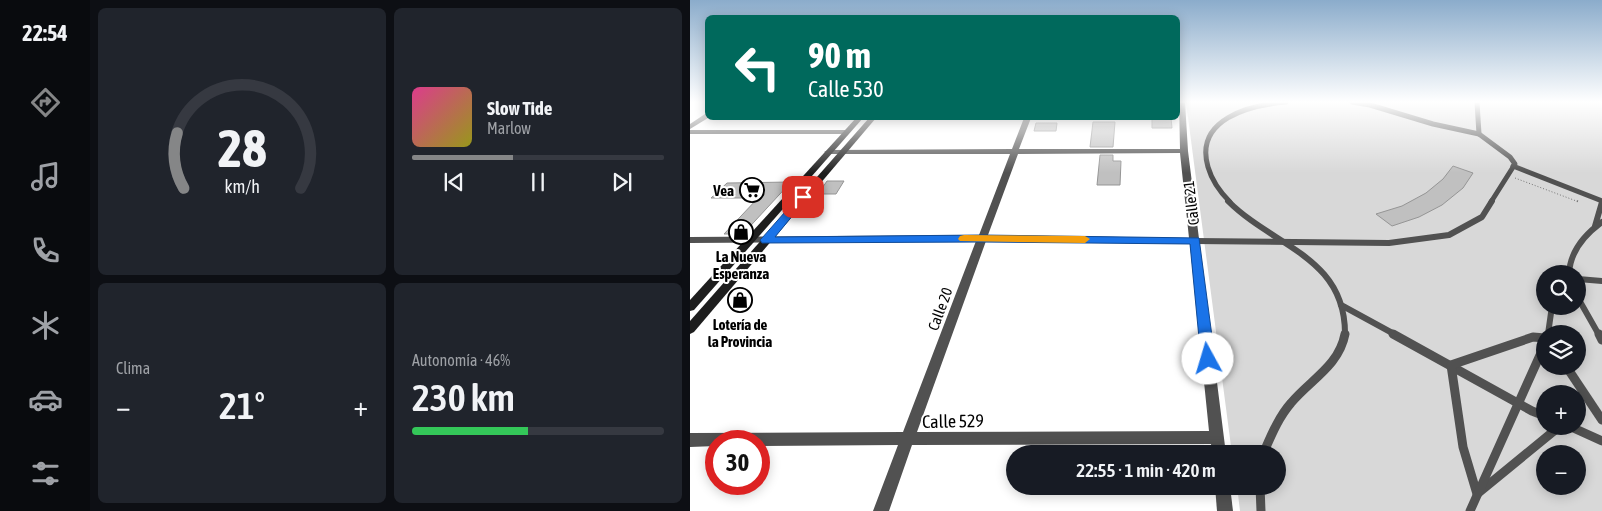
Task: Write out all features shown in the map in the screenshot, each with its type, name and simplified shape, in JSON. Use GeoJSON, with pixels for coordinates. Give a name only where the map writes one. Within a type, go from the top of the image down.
{"type":"FeatureCollection","features":[{"type":"Feature","properties":{"kind":"main road"},"geometry":{"type":"LineString","coordinates":[[690,307],[852,126]]}},
{"type":"Feature","properties":{"kind":"main road"},"geometry":{"type":"LineString","coordinates":[[690,329],[865,126]]}},
{"type":"Feature","properties":{"kind":"street","name":"Calle 20"},"geometry":{"type":"LineString","coordinates":[[881,511],[1024,126]]}},
{"type":"Feature","properties":{"kind":"street","name":"Calle 21"},"geometry":{"type":"LineString","coordinates":[[1183,126],[1184,151],[1218,445]]}},
{"type":"Feature","properties":{"kind":"street"},"geometry":{"type":"LineString","coordinates":[[690,132],[846,132]]}},
{"type":"Feature","properties":{"kind":"street"},"geometry":{"type":"LineString","coordinates":[[828,152],[1014,153],[1184,151]]}},
{"type":"Feature","properties":{"kind":"street"},"geometry":{"type":"LineString","coordinates":[[690,240],[982,238],[1195,241]]}},
{"type":"Feature","properties":{"kind":"street","name":"Calle 529"},"geometry":{"type":"LineString","coordinates":[[690,440],[1217,437]]}},
{"type":"Feature","properties":{"kind":"street"},"geometry":{"type":"LineString","coordinates":[[1223,495],[1225,511]]}},
{"type":"Feature","properties":{"kind":"lane"},"geometry":{"type":"LineString","coordinates":[[1217,126],[1207,140],[1205,152],[1207,169],[1216,188],[1235,208],[1307,257],[1328,276],[1339,295],[1345,321],[1343,346],[1330,367],[1291,402],[1280,417],[1267,445]]}},
{"type":"Feature","properties":{"kind":"lane"},"geometry":{"type":"LineString","coordinates":[[1195,241],[1389,243],[1449,236],[1482,217],[1514,164],[1510,157],[1479,134],[1442,126]]}},
{"type":"Feature","properties":{"kind":"lane"},"geometry":{"type":"LineString","coordinates":[[1478,126],[1479,134]]}},
{"type":"Feature","properties":{"kind":"lane"},"geometry":{"type":"LineString","coordinates":[[1513,166],[1602,201],[1595,226]]}},
{"type":"Feature","properties":{"kind":"lane"},"geometry":{"type":"LineString","coordinates":[[1568,265],[1580,243],[1595,226],[1602,222]]}},
{"type":"Feature","properties":{"kind":"lane"},"geometry":{"type":"LineString","coordinates":[[1586,280],[1602,281]]}},
{"type":"Feature","properties":{"kind":"lane"},"geometry":{"type":"LineString","coordinates":[[1342,304],[1536,413]]}},
{"type":"Feature","properties":{"kind":"lane"},"geometry":{"type":"LineString","coordinates":[[1586,312],[1602,340]]}},
{"type":"Feature","properties":{"kind":"lane"},"geometry":{"type":"LineString","coordinates":[[1451,365],[1536,337]]}},
{"type":"Feature","properties":{"kind":"lane"},"geometry":{"type":"LineString","coordinates":[[1470,511],[1536,363]]}},
{"type":"Feature","properties":{"kind":"lane"},"geometry":{"type":"LineString","coordinates":[[1451,365],[1459,422],[1471,480],[1477,494]]}},
{"type":"Feature","properties":{"kind":"lane"},"geometry":{"type":"LineString","coordinates":[[1572,375],[1602,420]]}},
{"type":"Feature","properties":{"kind":"lane"},"geometry":{"type":"LineString","coordinates":[[1586,434],[1602,441]]}},
{"type":"Feature","properties":{"kind":"lane"},"geometry":{"type":"LineString","coordinates":[[1477,494],[1549,435]]}},
{"type":"Feature","properties":{"kind":"lane"},"geometry":{"type":"LineString","coordinates":[[1261,495],[1262,511]]}},
{"type":"Feature","properties":{"kind":"path"},"geometry":{"type":"LineString","coordinates":[[1508,175],[1580,202]]}},
{"type":"Feature","properties":{"kind":"shaded area"},"geometry":{"type":"Polygon","coordinates":[[[1189,126],[1602,126],[1602,511],[1240,511],[1238,495],[1286,495],[1286,445],[1231,445],[1189,126]]]}},
{"type":"Feature","properties":{"kind":"building"},"geometry":{"type":"Polygon","coordinates":[[[1035,126],[1057,126],[1056,131],[1034,131],[1035,126]]]}},
{"type":"Feature","properties":{"kind":"building"},"geometry":{"type":"Polygon","coordinates":[[[1093,126],[1115,126],[1113,147],[1090,147],[1093,126]]]}},
{"type":"Feature","properties":{"kind":"building"},"geometry":{"type":"Polygon","coordinates":[[[1152,126],[1172,126],[1172,128],[1152,128],[1152,126]]]}},
{"type":"Feature","properties":{"kind":"building"},"geometry":{"type":"Polygon","coordinates":[[[1100,155],[1113,155],[1113,161],[1121,161],[1120,185],[1097,185],[1100,155]]]}},
{"type":"Feature","properties":{"kind":"building"},"geometry":{"type":"Polygon","coordinates":[[[1453,166],[1473,173],[1463,188],[1442,205],[1419,217],[1392,226],[1376,214],[1402,206],[1426,193],[1443,179],[1453,166]]]}},
{"type":"Feature","properties":{"kind":"building"},"geometry":{"type":"Polygon","coordinates":[[[827,181],[844,181],[836,194],[818,194],[827,181]]]}},
{"type":"Feature","properties":{"kind":"building"},"geometry":{"type":"Polygon","coordinates":[[[791,182],[743,234],[724,234],[758,198],[711,198],[727,183],[791,182]]]}},
{"type":"Feature","properties":{"kind":"slow traffic"},"geometry":{"type":"LineString","coordinates":[[964,239],[1085,239]]}},
{"type":"Feature","properties":{"kind":"place","name":"Vea"},"geometry":{"type":"Point","coordinates":[752,190]}},
{"type":"Feature","properties":{"kind":"place","name":"La Nueva Esperanza"},"geometry":{"type":"Point","coordinates":[741,232]}},
{"type":"Feature","properties":{"kind":"place","name":"Lotería de la Provincia"},"geometry":{"type":"Point","coordinates":[740,300]}},
{"type":"Feature","properties":{"kind":"route"},"geometry":{"type":"LineString","coordinates":[[803,197],[766,240],[982,238],[1195,241],[1208,359]]}}]}
